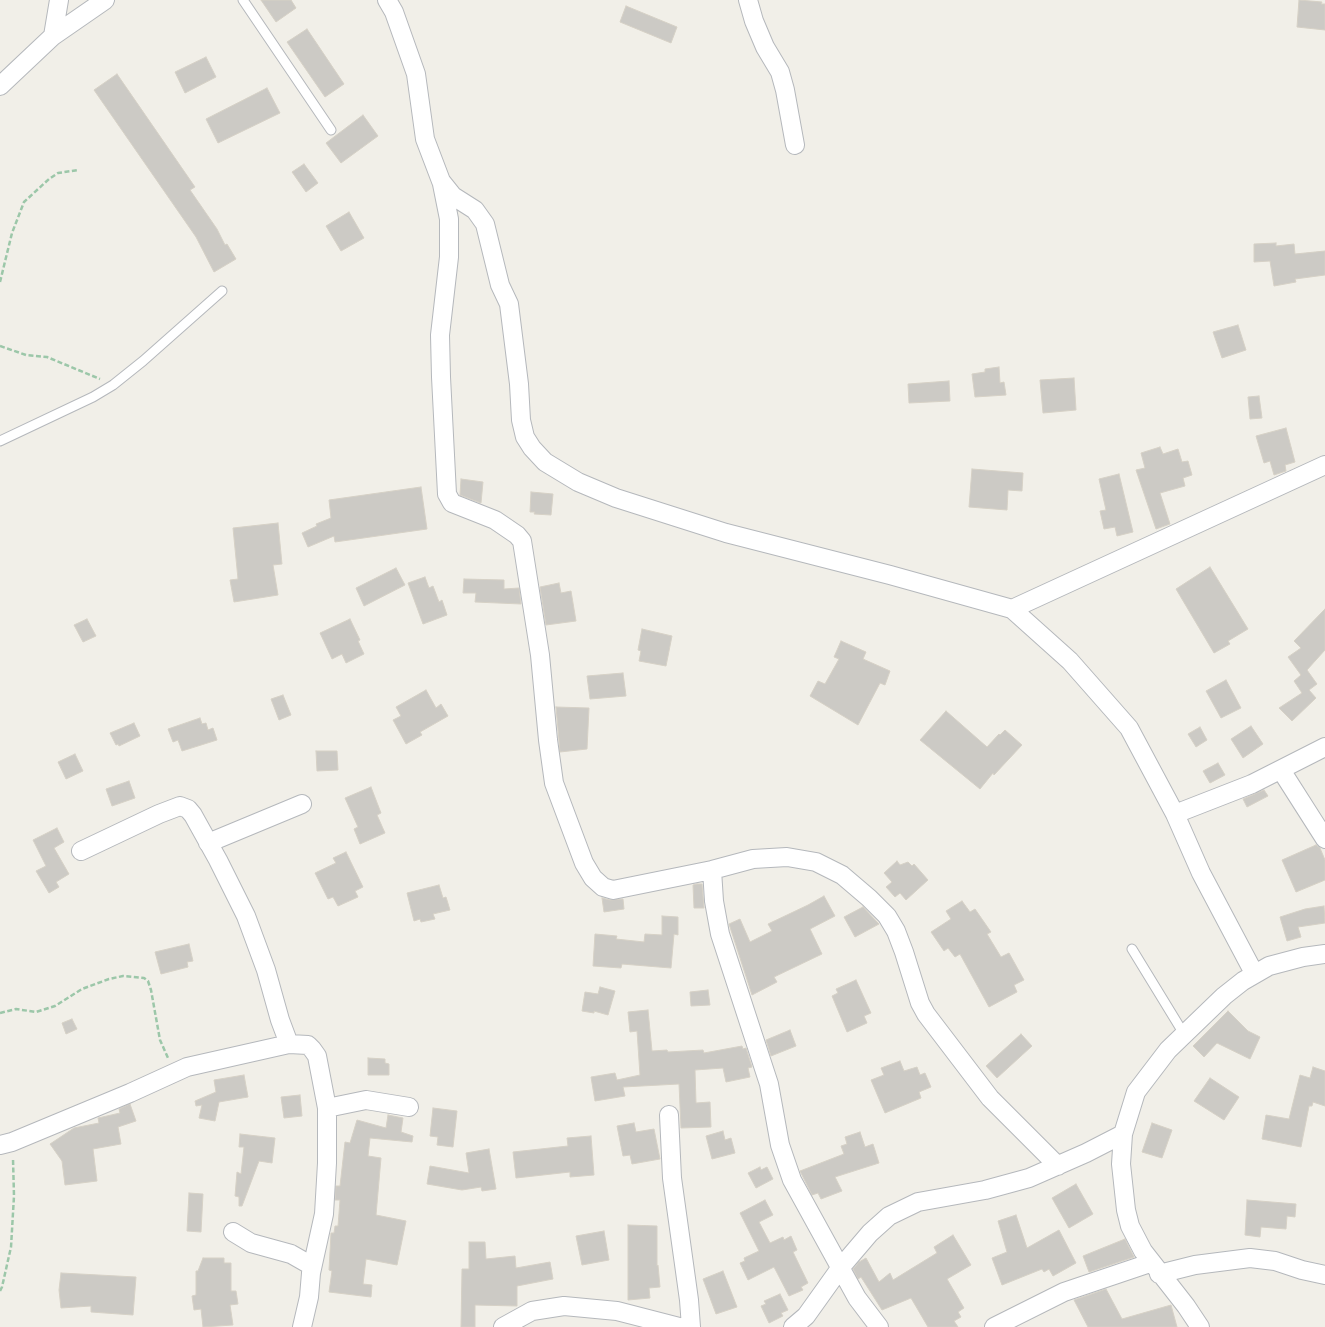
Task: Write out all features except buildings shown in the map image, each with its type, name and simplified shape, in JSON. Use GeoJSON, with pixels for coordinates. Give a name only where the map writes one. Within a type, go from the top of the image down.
{"type":"FeatureCollection","features":[{"type":"Feature","properties":{"kind":"street"},"geometry":{"type":"LineString","coordinates":[[53,36],[59,0]]}},
{"type":"Feature","properties":{"kind":"street"},"geometry":{"type":"LineString","coordinates":[[0,86],[53,36],[105,0]]}},
{"type":"Feature","properties":{"kind":"street"},"geometry":{"type":"LineString","coordinates":[[387,0],[397,20],[416,74],[425,138],[441,182],[449,219],[449,257],[440,335],[447,494],[452,503],[495,520],[517,535],[522,541],[540,655],[554,784],[584,863],[593,878],[603,887],[613,890],[712,870],[753,859],[787,857],[816,862],[842,875],[887,916],[896,931],[920,1003],[926,1014],[990,1098],[1058,1166]]}},
{"type":"Feature","properties":{"kind":"street"},"geometry":{"type":"LineString","coordinates":[[748,0],[754,21],[783,81],[795,145]]}},
{"type":"Feature","properties":{"kind":"street"},"geometry":{"type":"LineString","coordinates":[[441,182],[453,196],[475,210],[485,224],[500,285],[509,304],[519,384],[521,420],[525,437],[545,462],[578,482],[616,498],[717,530],[1012,609],[1070,661],[1129,728],[1175,814],[1201,873],[1254,973]]}},
{"type":"Feature","properties":{"kind":"street"},"geometry":{"type":"LineString","coordinates":[[1012,609],[1325,465]]}},
{"type":"Feature","properties":{"kind":"street"},"geometry":{"type":"LineString","coordinates":[[1175,814],[1252,784],[1325,747]]}},
{"type":"Feature","properties":{"kind":"street"},"geometry":{"type":"LineString","coordinates":[[1281,770],[1325,838]]}},
{"type":"Feature","properties":{"kind":"street"},"geometry":{"type":"LineString","coordinates":[[208,843],[302,804]]}},
{"type":"Feature","properties":{"kind":"street"},"geometry":{"type":"LineString","coordinates":[[81,851],[180,806],[190,811],[246,916],[266,970],[289,1044]]}},
{"type":"Feature","properties":{"kind":"street"},"geometry":{"type":"LineString","coordinates":[[712,870],[714,901],[720,934],[769,1084],[780,1145],[792,1180],[857,1298],[878,1327]]}},
{"type":"Feature","properties":{"kind":"street"},"geometry":{"type":"LineString","coordinates":[[1200,1327],[1186,1306],[1155,1268],[1130,1226],[1126,1210],[1122,1164],[1123,1134],[1136,1092],[1168,1050],[1224,996],[1254,973],[1286,961],[1325,954]]}},
{"type":"Feature","properties":{"kind":"street"},"geometry":{"type":"LineString","coordinates":[[6,1144],[130,1093],[187,1067],[289,1044],[308,1045],[315,1052],[327,1108],[327,1163],[324,1214],[312,1266],[309,1297],[302,1327]]}},
{"type":"Feature","properties":{"kind":"street"},"geometry":{"type":"LineString","coordinates":[[327,1108],[366,1100],[409,1107]]}},
{"type":"Feature","properties":{"kind":"street"},"geometry":{"type":"LineString","coordinates":[[669,1115],[674,1187],[691,1327]]}},
{"type":"Feature","properties":{"kind":"street"},"geometry":{"type":"LineString","coordinates":[[794,1327],[806,1316],[841,1267],[870,1232],[889,1216],[918,1202],[998,1187],[1029,1178],[1123,1134]]}},
{"type":"Feature","properties":{"kind":"street"},"geometry":{"type":"LineString","coordinates":[[233,1232],[251,1243],[291,1254],[312,1266]]}},
{"type":"Feature","properties":{"kind":"street"},"geometry":{"type":"LineString","coordinates":[[994,1327],[1064,1292],[1155,1268],[1195,1266],[1250,1258],[1275,1261],[1325,1275]]}},
{"type":"Feature","properties":{"kind":"street"},"geometry":{"type":"LineString","coordinates":[[503,1327],[532,1310],[564,1306],[617,1311],[679,1327]]}},
{"type":"Feature","properties":{"kind":"lane"},"geometry":{"type":"LineString","coordinates":[[243,0],[331,130]]}},
{"type":"Feature","properties":{"kind":"lane"},"geometry":{"type":"LineString","coordinates":[[0,441],[93,397],[113,385],[222,292]]}},
{"type":"Feature","properties":{"kind":"lane"},"geometry":{"type":"LineString","coordinates":[[1132,949],[1184,1034]]}},
{"type":"Feature","properties":{"kind":"path"},"geometry":{"type":"LineString","coordinates":[[0,282],[12,233],[24,202],[58,173],[78,170]]}},
{"type":"Feature","properties":{"kind":"path"},"geometry":{"type":"LineString","coordinates":[[0,346],[26,355],[56,360],[113,385]]}},
{"type":"Feature","properties":{"kind":"path"},"geometry":{"type":"LineString","coordinates":[[0,1013],[16,1009],[33,1013],[42,1011],[55,1006],[82,989],[109,979],[123,976],[144,978],[148,981],[151,990],[160,1040],[174,1072]]}},
{"type":"Feature","properties":{"kind":"path"},"geometry":{"type":"LineString","coordinates":[[0,1291],[11,1247],[14,1196],[6,1144]]}}]}
